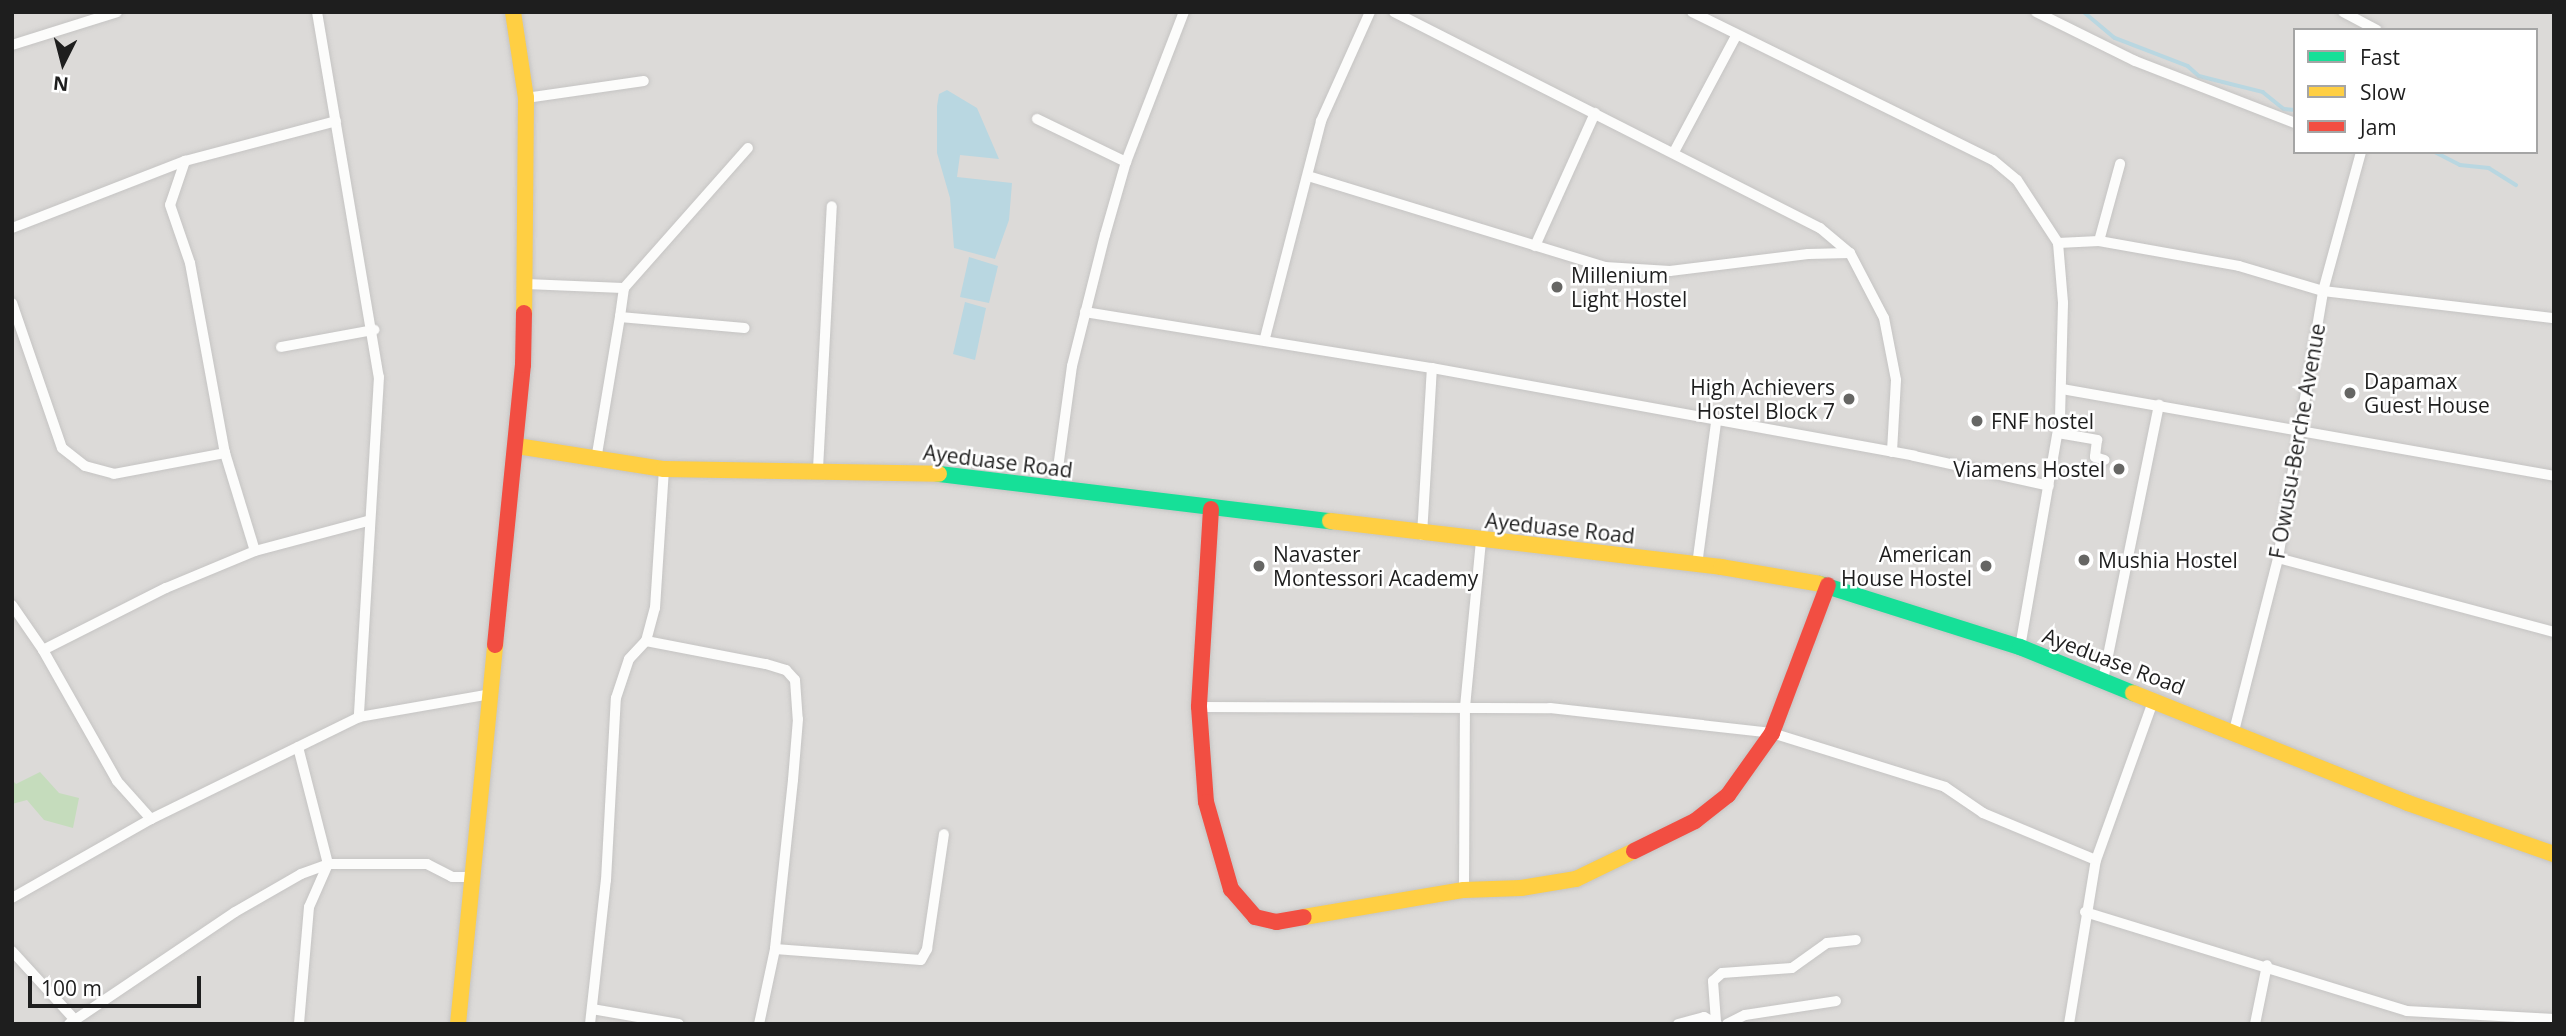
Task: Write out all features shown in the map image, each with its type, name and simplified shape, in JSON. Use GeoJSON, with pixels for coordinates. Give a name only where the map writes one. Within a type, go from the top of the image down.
{"type":"FeatureCollection","features":[{"type":"Feature","properties":{"kind":"street"},"geometry":{"type":"LineString","coordinates":[[12,46],[117,12]]}},
{"type":"Feature","properties":{"kind":"street"},"geometry":{"type":"LineString","coordinates":[[317,12],[374,330],[379,423],[368,521],[359,717]]}},
{"type":"Feature","properties":{"kind":"street"},"geometry":{"type":"LineString","coordinates":[[458,1024],[470,877],[517,446],[525,284],[526,99],[513,12]]}},
{"type":"Feature","properties":{"kind":"street"},"geometry":{"type":"LineString","coordinates":[[1055,490],[1066,397],[1085,312],[1126,162],[1184,12]]}},
{"type":"Feature","properties":{"kind":"street"},"geometry":{"type":"LineString","coordinates":[[1265,338],[1335,85],[1370,12]]}},
{"type":"Feature","properties":{"kind":"street"},"geometry":{"type":"LineString","coordinates":[[1394,12],[1821,228],[1850,253],[1884,318],[1895,380],[1892,453]]}},
{"type":"Feature","properties":{"kind":"street"},"geometry":{"type":"LineString","coordinates":[[1692,12],[1736,36],[1993,160],[2017,180],[2058,243],[2062,389],[2049,486],[2020,647]]}},
{"type":"Feature","properties":{"kind":"street"},"geometry":{"type":"LineString","coordinates":[[2036,12],[2135,61],[2293,122]]}},
{"type":"Feature","properties":{"kind":"street"},"geometry":{"type":"LineString","coordinates":[[2343,12],[2373,28]]}},
{"type":"Feature","properties":{"kind":"street"},"geometry":{"type":"LineString","coordinates":[[1674,152],[1736,36]]}},
{"type":"Feature","properties":{"kind":"street"},"geometry":{"type":"LineString","coordinates":[[526,99],[644,81]]}},
{"type":"Feature","properties":{"kind":"street"},"geometry":{"type":"LineString","coordinates":[[1535,246],[1595,113]]}},
{"type":"Feature","properties":{"kind":"street"},"geometry":{"type":"LineString","coordinates":[[1037,118],[1126,162]]}},
{"type":"Feature","properties":{"kind":"street"},"geometry":{"type":"LineString","coordinates":[[12,228],[185,161],[336,121]]}},
{"type":"Feature","properties":{"kind":"street"},"geometry":{"type":"LineString","coordinates":[[596,460],[624,288],[748,148]]}},
{"type":"Feature","properties":{"kind":"street","name":"F Owusu-Berche Avenue"},"geometry":{"type":"LineString","coordinates":[[2234,731],[2277,558],[2296,433],[2323,291],[2360,154]]}},
{"type":"Feature","properties":{"kind":"street"},"geometry":{"type":"LineString","coordinates":[[185,161],[170,205],[190,263],[225,453],[256,551]]}},
{"type":"Feature","properties":{"kind":"street"},"geometry":{"type":"LineString","coordinates":[[2099,241],[2120,164]]}},
{"type":"Feature","properties":{"kind":"street"},"geometry":{"type":"LineString","coordinates":[[1308,176],[1605,267],[1657,271],[1850,253]]}},
{"type":"Feature","properties":{"kind":"street"},"geometry":{"type":"LineString","coordinates":[[818,469],[832,206]]}},
{"type":"Feature","properties":{"kind":"street"},"geometry":{"type":"LineString","coordinates":[[2058,243],[2099,241],[2239,266],[2323,291],[2554,318]]}},
{"type":"Feature","properties":{"kind":"street"},"geometry":{"type":"LineString","coordinates":[[525,284],[624,288]]}},
{"type":"Feature","properties":{"kind":"street"},"geometry":{"type":"LineString","coordinates":[[12,303],[62,448],[85,466],[114,474],[225,453]]}},
{"type":"Feature","properties":{"kind":"street"},"geometry":{"type":"LineString","coordinates":[[1085,312],[1265,338],[1432,368],[1716,423],[1892,453],[2049,486]]}},
{"type":"Feature","properties":{"kind":"street"},"geometry":{"type":"LineString","coordinates":[[620,317],[745,328]]}},
{"type":"Feature","properties":{"kind":"street"},"geometry":{"type":"LineString","coordinates":[[281,347],[374,330]]}},
{"type":"Feature","properties":{"kind":"street"},"geometry":{"type":"LineString","coordinates":[[1422,535],[1432,368]]}},
{"type":"Feature","properties":{"kind":"street"},"geometry":{"type":"LineString","coordinates":[[2062,389],[2159,405],[2296,433],[2554,476]]}},
{"type":"Feature","properties":{"kind":"street"},"geometry":{"type":"LineString","coordinates":[[2103,680],[2159,405]]}},
{"type":"Feature","properties":{"kind":"street"},"geometry":{"type":"LineString","coordinates":[[1697,565],[1716,423]]}},
{"type":"Feature","properties":{"kind":"street"},"geometry":{"type":"LineString","coordinates":[[2057,433],[2097,440],[2095,457],[2105,460]]}},
{"type":"Feature","properties":{"kind":"street","name":"Ayeduase Road"},"geometry":{"type":"LineString","coordinates":[[517,446],[664,469],[920,472],[1422,535],[1697,565],[1828,585],[2020,647],[2408,803],[2554,855]]}},
{"type":"Feature","properties":{"kind":"street"},"geometry":{"type":"LineString","coordinates":[[590,1024],[606,880],[616,698],[629,659],[646,641],[659,569],[664,469]]}},
{"type":"Feature","properties":{"kind":"street"},"geometry":{"type":"LineString","coordinates":[[1211,509],[1199,707],[1206,802],[1231,889],[1255,917],[1276,922],[1464,890],[1521,888],[1576,879],[1661,840],[1728,795],[1772,733],[1828,585]]}},
{"type":"Feature","properties":{"kind":"street"},"geometry":{"type":"LineString","coordinates":[[43,650],[166,589],[256,551],[368,521]]}},
{"type":"Feature","properties":{"kind":"street"},"geometry":{"type":"LineString","coordinates":[[1464,890],[1465,707],[1481,540]]}},
{"type":"Feature","properties":{"kind":"street"},"geometry":{"type":"LineString","coordinates":[[2277,558],[2554,632]]}},
{"type":"Feature","properties":{"kind":"street"},"geometry":{"type":"LineString","coordinates":[[12,605],[43,650],[117,781],[151,819]]}},
{"type":"Feature","properties":{"kind":"street"},"geometry":{"type":"LineString","coordinates":[[646,641],[766,664],[786,670],[795,680],[798,719],[775,949],[760,1024]]}},
{"type":"Feature","properties":{"kind":"street"},"geometry":{"type":"LineString","coordinates":[[12,898],[151,819],[359,717],[491,694]]}},
{"type":"Feature","properties":{"kind":"street"},"geometry":{"type":"LineString","coordinates":[[2069,1024],[2085,912],[2096,860],[2154,699]]}},
{"type":"Feature","properties":{"kind":"street"},"geometry":{"type":"LineString","coordinates":[[1199,707],[1550,708],[1772,733],[1945,787],[1983,813],[2096,860]]}},
{"type":"Feature","properties":{"kind":"street"},"geometry":{"type":"LineString","coordinates":[[298,747],[328,864],[309,907],[299,1024]]}},
{"type":"Feature","properties":{"kind":"street"},"geometry":{"type":"LineString","coordinates":[[775,949],[921,960],[927,949],[944,834]]}},
{"type":"Feature","properties":{"kind":"street"},"geometry":{"type":"LineString","coordinates":[[12,951],[72,1021],[246,905],[328,864],[427,864],[452,877],[470,877]]}},
{"type":"Feature","properties":{"kind":"street"},"geometry":{"type":"LineString","coordinates":[[2085,912],[2267,965],[2407,1011],[2554,1019]]}},
{"type":"Feature","properties":{"kind":"street"},"geometry":{"type":"LineString","coordinates":[[1720,1023],[1713,981],[1722,973],[1792,968],[1827,943],[1856,940]]}},
{"type":"Feature","properties":{"kind":"street"},"geometry":{"type":"LineString","coordinates":[[2255,1024],[2267,965]]}},
{"type":"Feature","properties":{"kind":"street"},"geometry":{"type":"LineString","coordinates":[[1678,1024],[1704,1017],[1720,1023],[1745,1015],[1836,1001]]}},
{"type":"Feature","properties":{"kind":"street"},"geometry":{"type":"LineString","coordinates":[[592,1009],[679,1024]]}},
{"type":"Feature","properties":{"kind":"street"},"geometry":{"type":"LineString","coordinates":[[2406,1024],[2407,1011]]}},
{"type":"Feature","properties":{"kind":"shaded area"},"geometry":{"type":"Polygon","coordinates":[[[12,12],[2554,12],[2554,1024],[12,1024],[12,12]]]}},
{"type":"Feature","properties":{"kind":"green space"},"geometry":{"type":"Polygon","coordinates":[[[40,772],[59,793],[79,798],[73,828],[44,820],[27,800],[12,804],[12,780],[16,784],[40,772]]]}},
{"type":"Feature","properties":{"kind":"water"},"geometry":{"type":"Polygon","coordinates":[[[947,90],[977,108],[999,159],[960,155],[957,177],[1012,183],[1009,220],[995,259],[954,248],[950,198],[937,153],[937,106],[939,94],[947,90]]]}},
{"type":"Feature","properties":{"kind":"water"},"geometry":{"type":"Polygon","coordinates":[[[969,257],[998,266],[989,303],[960,297],[969,257]]]}},
{"type":"Feature","properties":{"kind":"water"},"geometry":{"type":"Polygon","coordinates":[[[965,302],[986,308],[975,360],[953,354],[965,302]]]}},
{"type":"Feature","properties":{"kind":"waterway"},"geometry":{"type":"LineString","coordinates":[[2084,12],[2115,38],[2188,66],[2199,76],[2263,92],[2284,109],[2293,110]]}},
{"type":"Feature","properties":{"kind":"waterway"},"geometry":{"type":"LineString","coordinates":[[2439,154],[2460,165],[2489,168],[2516,185]]}},
{"type":"Feature","properties":{"kind":"traffic: fast"},"geometry":{"type":"LineString","coordinates":[[939,474],[1330,521]]}},
{"type":"Feature","properties":{"kind":"traffic: fast"},"geometry":{"type":"LineString","coordinates":[[1820,584],[2020,647],[2133,693]]}},
{"type":"Feature","properties":{"kind":"traffic: slow"},"geometry":{"type":"LineString","coordinates":[[513,12],[526,98],[524,313]]}},
{"type":"Feature","properties":{"kind":"traffic: slow"},"geometry":{"type":"LineString","coordinates":[[517,446],[664,469],[939,474]]}},
{"type":"Feature","properties":{"kind":"traffic: slow"},"geometry":{"type":"LineString","coordinates":[[1330,521],[1721,567],[1820,584]]}},
{"type":"Feature","properties":{"kind":"traffic: slow"},"geometry":{"type":"LineString","coordinates":[[458,1024],[495,645]]}},
{"type":"Feature","properties":{"kind":"traffic: slow"},"geometry":{"type":"LineString","coordinates":[[2133,693],[2408,803],[2554,854]]}},
{"type":"Feature","properties":{"kind":"traffic: slow"},"geometry":{"type":"LineString","coordinates":[[1304,917],[1464,890],[1521,888],[1576,879],[1634,851]]}},
{"type":"Feature","properties":{"kind":"traffic: jam"},"geometry":{"type":"LineString","coordinates":[[495,645],[523,365],[524,313]]}},
{"type":"Feature","properties":{"kind":"traffic: jam"},"geometry":{"type":"LineString","coordinates":[[1211,509],[1199,707],[1206,802],[1231,889],[1255,917],[1276,922],[1304,917]]}},
{"type":"Feature","properties":{"kind":"traffic: jam"},"geometry":{"type":"LineString","coordinates":[[1634,851],[1695,821],[1728,795],[1772,733],[1828,585]]}},
{"type":"Feature","properties":{"kind":"place","name":"Millenium Light Hostel"},"geometry":{"type":"Point","coordinates":[1557,287]}},
{"type":"Feature","properties":{"kind":"place","name":"Dapamax Guest House"},"geometry":{"type":"Point","coordinates":[2350,393]}},
{"type":"Feature","properties":{"kind":"place","name":"High Achievers Hostel Block 7"},"geometry":{"type":"Point","coordinates":[1849,399]}},
{"type":"Feature","properties":{"kind":"place","name":"FNF hostel"},"geometry":{"type":"Point","coordinates":[1977,421]}},
{"type":"Feature","properties":{"kind":"place","name":"Viamens Hostel"},"geometry":{"type":"Point","coordinates":[2119,469]}},
{"type":"Feature","properties":{"kind":"place","name":"Mushia Hostel"},"geometry":{"type":"Point","coordinates":[2084,560]}},
{"type":"Feature","properties":{"kind":"place","name":"Navaster Montessori Academy"},"geometry":{"type":"Point","coordinates":[1259,566]}},
{"type":"Feature","properties":{"kind":"place","name":"American House Hostel"},"geometry":{"type":"Point","coordinates":[1986,566]}}]}
